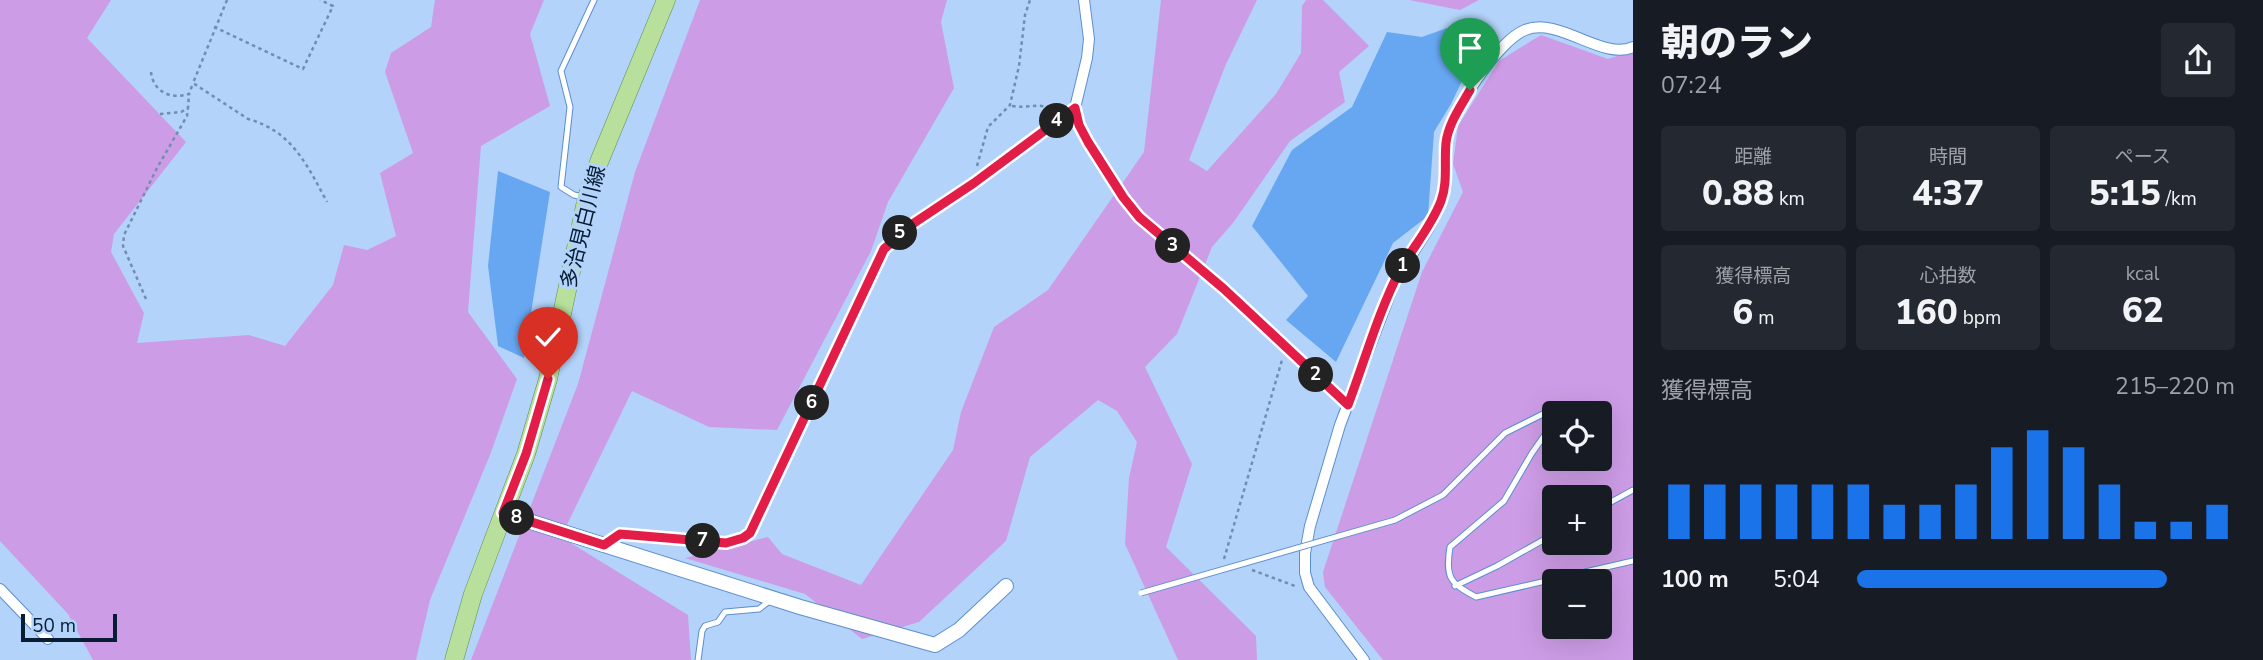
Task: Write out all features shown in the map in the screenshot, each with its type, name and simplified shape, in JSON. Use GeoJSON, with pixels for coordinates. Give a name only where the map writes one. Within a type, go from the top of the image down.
{"type":"FeatureCollection","features":[{"type":"Feature","properties":{"kind":"main road","name":"多治見白川線"},"geometry":{"type":"LineString","coordinates":[[454,660],[473,594],[526,454],[548,379],[587,197],[666,0]]}},
{"type":"Feature","properties":{"kind":"street"},"geometry":{"type":"LineString","coordinates":[[1084,0],[1089,38],[1075,108],[1079,125],[1088,142],[1123,197],[1139,217],[1224,289],[1348,405]]}},
{"type":"Feature","properties":{"kind":"street"},"geometry":{"type":"LineString","coordinates":[[1364,660],[1309,587],[1305,573],[1305,553],[1330,454],[1392,286],[1432,221],[1442,199],[1446,140],[1450,126],[1489,62],[1510,40],[1526,29],[1558,31],[1611,49],[1633,47]]}},
{"type":"Feature","properties":{"kind":"street"},"geometry":{"type":"LineString","coordinates":[[604,545],[620,534],[726,543],[750,533],[884,249],[914,223],[974,183],[1075,108]]}},
{"type":"Feature","properties":{"kind":"street"},"geometry":{"type":"LineString","coordinates":[[503,513],[800,607],[913,641],[935,645],[959,630],[1006,586]]}},
{"type":"Feature","properties":{"kind":"street"},"geometry":{"type":"LineString","coordinates":[[0,590],[48,639]]}},
{"type":"Feature","properties":{"kind":"lane"},"geometry":{"type":"LineString","coordinates":[[587,197],[574,195],[561,187],[570,107],[561,71],[594,0]]}},
{"type":"Feature","properties":{"kind":"lane"},"geometry":{"type":"LineString","coordinates":[[1141,593],[1395,520],[1443,495],[1506,433],[1542,415]]}},
{"type":"Feature","properties":{"kind":"lane"},"geometry":{"type":"LineString","coordinates":[[1542,439],[1504,501],[1450,547],[1447,567],[1455,586],[1476,597],[1633,561]]}},
{"type":"Feature","properties":{"kind":"lane"},"geometry":{"type":"LineString","coordinates":[[1612,501],[1633,490]]}},
{"type":"Feature","properties":{"kind":"lane"},"geometry":{"type":"LineString","coordinates":[[1455,586],[1542,541]]}},
{"type":"Feature","properties":{"kind":"lane"},"geometry":{"type":"LineString","coordinates":[[698,660],[705,626],[718,622],[725,612],[759,609],[773,598]]}},
{"type":"Feature","properties":{"kind":"path"},"geometry":{"type":"LineString","coordinates":[[146,299],[123,246],[124,235],[187,116],[189,94],[227,0]]}},
{"type":"Feature","properties":{"kind":"path"},"geometry":{"type":"LineString","coordinates":[[214,27],[303,69],[333,6],[320,0]]}},
{"type":"Feature","properties":{"kind":"path"},"geometry":{"type":"LineString","coordinates":[[974,183],[988,127],[1010,105],[1025,15],[1030,0]]}},
{"type":"Feature","properties":{"kind":"path"},"geometry":{"type":"LineString","coordinates":[[151,72],[156,88],[181,97],[189,94]]}},
{"type":"Feature","properties":{"kind":"path"},"geometry":{"type":"LineString","coordinates":[[193,83],[248,119],[257,121],[283,136],[293,145],[327,202]]}},
{"type":"Feature","properties":{"kind":"path"},"geometry":{"type":"LineString","coordinates":[[1010,105],[1018,107],[1041,104],[1065,116]]}},
{"type":"Feature","properties":{"kind":"path"},"geometry":{"type":"LineString","coordinates":[[160,114],[181,113],[188,108]]}},
{"type":"Feature","properties":{"kind":"path"},"geometry":{"type":"LineString","coordinates":[[1224,560],[1286,347]]}},
{"type":"Feature","properties":{"kind":"path"},"geometry":{"type":"LineString","coordinates":[[1249,569],[1300,587],[1309,587]]}},
{"type":"Feature","properties":{"kind":"shaded area"},"geometry":{"type":"Polygon","coordinates":[[[0,0],[111,0],[87,38],[186,142],[114,234],[111,252],[144,313],[137,343],[249,335],[285,346],[333,285],[344,245],[367,250],[396,236],[380,173],[413,153],[385,72],[391,53],[431,27],[435,0],[544,0],[530,34],[550,106],[481,146],[468,312],[517,379],[490,455],[430,600],[416,660],[93,660],[68,614],[0,541],[0,0]]]}},
{"type":"Feature","properties":{"kind":"shaded area"},"geometry":{"type":"Polygon","coordinates":[[[700,0],[947,0],[941,22],[954,88],[888,202],[871,251],[777,430],[709,427],[632,391],[561,537],[688,615],[691,660],[471,660],[578,384],[635,172],[700,0]]]}},
{"type":"Feature","properties":{"kind":"shaded area"},"geometry":{"type":"Polygon","coordinates":[[[1161,0],[1257,0],[1226,64],[1189,160],[1207,171],[1276,94],[1301,53],[1302,6],[1306,0],[1323,0],[1369,46],[1339,72],[1345,102],[1290,141],[1233,223],[1212,247],[1177,334],[1145,367],[1192,464],[1166,547],[1256,636],[1257,660],[1178,660],[1125,544],[1129,478],[1137,442],[1117,411],[1098,400],[1030,457],[1006,541],[919,622],[862,639],[805,594],[685,558],[768,537],[782,554],[861,585],[953,450],[961,412],[994,327],[1048,290],[1144,152],[1161,0]]]}},
{"type":"Feature","properties":{"kind":"shaded area"},"geometry":{"type":"Polygon","coordinates":[[[1409,0],[1479,0],[1460,10],[1409,0]]]}},
{"type":"Feature","properties":{"kind":"shaded area"},"geometry":{"type":"Polygon","coordinates":[[[1541,35],[1608,59],[1633,51],[1633,660],[1383,660],[1325,587],[1323,572],[1422,272],[1463,192],[1453,164],[1458,126],[1499,61],[1541,35]]]}},
{"type":"Feature","properties":{"kind":"water"},"geometry":{"type":"Polygon","coordinates":[[[1447,28],[1474,56],[1434,132],[1428,216],[1393,243],[1336,362],[1286,320],[1308,296],[1252,226],[1292,150],[1352,107],[1387,32],[1422,37],[1447,28]]]}},
{"type":"Feature","properties":{"kind":"water"},"geometry":{"type":"Polygon","coordinates":[[[498,171],[550,192],[524,358],[498,346],[488,266],[498,171]]]}},
{"type":"Feature","properties":{"kind":"route"},"geometry":{"type":"LineString","coordinates":[[548,379],[526,454],[503,513],[604,545],[620,534],[726,543],[743,538],[750,533],[862,301],[884,249],[914,223],[974,183],[1075,108],[1079,125],[1088,142],[1139,217],[1224,289],[1348,405],[1392,286],[1432,221],[1442,199],[1446,140],[1450,126],[1470,90]]}}]}
